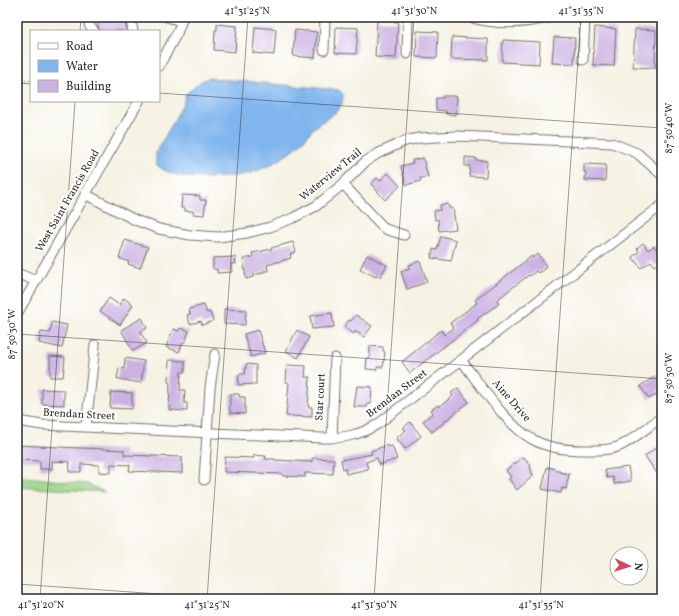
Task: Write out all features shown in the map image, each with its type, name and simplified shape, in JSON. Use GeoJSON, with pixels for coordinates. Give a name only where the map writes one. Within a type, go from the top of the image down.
{"type":"FeatureCollection","features":[{"type":"Feature","properties":{"kind":"street"},"geometry":{"type":"LineString","coordinates":[[87,17],[90,27],[93,30]]}},
{"type":"Feature","properties":{"kind":"street"},"geometry":{"type":"LineString","coordinates":[[130,17],[133,30]]}},
{"type":"Feature","properties":{"kind":"street"},"geometry":{"type":"LineString","coordinates":[[160,64],[177,33],[182,19],[167,17]]}},
{"type":"Feature","properties":{"kind":"street"},"geometry":{"type":"LineString","coordinates":[[324,50],[326,17]]}},
{"type":"Feature","properties":{"kind":"street"},"geometry":{"type":"LineString","coordinates":[[407,54],[408,17]]}},
{"type":"Feature","properties":{"kind":"street"},"geometry":{"type":"LineString","coordinates":[[468,17],[504,22],[534,22],[552,17]]}},
{"type":"Feature","properties":{"kind":"street"},"geometry":{"type":"LineString","coordinates":[[583,60],[585,17]]}},
{"type":"Feature","properties":{"kind":"street","name":"West Saint Francis Road"},"geometry":{"type":"LineString","coordinates":[[17,314],[20,303],[36,281],[138,102]]}},
{"type":"Feature","properties":{"kind":"street","name":"Waterview Trail"},"geometry":{"type":"LineString","coordinates":[[85,194],[135,220],[160,229],[190,235],[218,237],[247,233],[270,227],[293,218],[316,206],[343,184],[364,162],[405,141],[419,138],[457,136],[612,143],[637,153],[662,175]]}},
{"type":"Feature","properties":{"kind":"street"},"geometry":{"type":"LineString","coordinates":[[343,184],[385,229],[404,235]]}},
{"type":"Feature","properties":{"kind":"street","name":"Brendan Street"},"geometry":{"type":"LineString","coordinates":[[17,421],[42,425],[332,438],[350,437],[360,434],[378,424],[662,205]]}},
{"type":"Feature","properties":{"kind":"street"},"geometry":{"type":"LineString","coordinates":[[17,273],[36,281]]}},
{"type":"Feature","properties":{"kind":"street"},"geometry":{"type":"LineString","coordinates":[[86,427],[95,345]]}},
{"type":"Feature","properties":{"kind":"street"},"geometry":{"type":"LineString","coordinates":[[204,480],[206,432],[215,354]]}},
{"type":"Feature","properties":{"kind":"street","name":"Star court"},"geometry":{"type":"LineString","coordinates":[[332,438],[335,358]]}},
{"type":"Feature","properties":{"kind":"street","name":"Aine Drive"},"geometry":{"type":"LineString","coordinates":[[461,360],[514,426],[533,440],[546,445],[575,450],[608,449],[622,445],[662,417]]}},
{"type":"Feature","properties":{"kind":"path"},"geometry":{"type":"LineString","coordinates":[[17,80],[30,81]]}},
{"type":"Feature","properties":{"kind":"green space"},"geometry":{"type":"Polygon","coordinates":[[[17,476],[87,484],[105,492],[17,487],[17,476]]]}},
{"type":"Feature","properties":{"kind":"water"},"geometry":{"type":"Polygon","coordinates":[[[208,78],[339,90],[343,94],[343,100],[338,110],[334,114],[313,129],[294,149],[269,166],[251,173],[228,177],[202,178],[176,175],[156,164],[156,153],[183,104],[186,94],[200,82],[208,78]]]}},
{"type":"Feature","properties":{"kind":"building"},"geometry":{"type":"Polygon","coordinates":[[[377,20],[398,22],[396,58],[375,57],[377,20]]]}},
{"type":"Feature","properties":{"kind":"building"},"geometry":{"type":"Polygon","coordinates":[[[98,21],[125,23],[127,30],[100,30],[98,21]]]}},
{"type":"Feature","properties":{"kind":"building"},"geometry":{"type":"Polygon","coordinates":[[[217,24],[237,26],[235,52],[214,50],[215,30],[217,30],[217,24]]]}},
{"type":"Feature","properties":{"kind":"building"},"geometry":{"type":"Polygon","coordinates":[[[255,27],[276,29],[274,55],[253,53],[255,27]]]}},
{"type":"Feature","properties":{"kind":"building"},"geometry":{"type":"Polygon","coordinates":[[[336,27],[358,28],[356,54],[335,53],[336,27]]]}},
{"type":"Feature","properties":{"kind":"building"},"geometry":{"type":"Polygon","coordinates":[[[595,27],[616,29],[614,66],[593,65],[595,27]]]}},
{"type":"Feature","properties":{"kind":"building"},"geometry":{"type":"Polygon","coordinates":[[[635,29],[656,30],[655,68],[633,67],[635,29]]]}},
{"type":"Feature","properties":{"kind":"building"},"geometry":{"type":"Polygon","coordinates":[[[295,30],[317,32],[315,58],[293,56],[295,30]]]}},
{"type":"Feature","properties":{"kind":"building"},"geometry":{"type":"Polygon","coordinates":[[[417,31],[438,32],[437,58],[416,57],[417,31]]]}},
{"type":"Feature","properties":{"kind":"building"},"geometry":{"type":"Polygon","coordinates":[[[452,37],[488,39],[488,60],[451,59],[452,37]]]}},
{"type":"Feature","properties":{"kind":"building"},"geometry":{"type":"Polygon","coordinates":[[[554,37],[575,38],[574,64],[552,63],[554,37]]]}},
{"type":"Feature","properties":{"kind":"building"},"geometry":{"type":"Polygon","coordinates":[[[503,40],[540,42],[539,64],[502,62],[503,40]]]}},
{"type":"Feature","properties":{"kind":"building"},"geometry":{"type":"Polygon","coordinates":[[[443,96],[457,96],[456,115],[446,114],[446,111],[436,110],[436,98],[443,98],[443,96]]]}},
{"type":"Feature","properties":{"kind":"building"},"geometry":{"type":"Polygon","coordinates":[[[465,157],[487,161],[486,177],[469,176],[470,166],[465,166],[465,157]]]}},
{"type":"Feature","properties":{"kind":"building"},"geometry":{"type":"Polygon","coordinates":[[[423,158],[428,177],[420,178],[421,181],[406,185],[401,166],[413,163],[412,160],[423,158]]]}},
{"type":"Feature","properties":{"kind":"building"},"geometry":{"type":"Polygon","coordinates":[[[584,164],[606,165],[605,181],[585,180],[586,172],[584,172],[584,164]]]}},
{"type":"Feature","properties":{"kind":"building"},"geometry":{"type":"Polygon","coordinates":[[[388,173],[400,186],[385,200],[371,184],[377,178],[380,181],[388,173]]]}},
{"type":"Feature","properties":{"kind":"building"},"geometry":{"type":"Polygon","coordinates":[[[182,195],[200,196],[200,200],[206,200],[204,215],[193,214],[193,211],[185,211],[185,208],[181,208],[182,195]]]}},
{"type":"Feature","properties":{"kind":"building"},"geometry":{"type":"Polygon","coordinates":[[[448,204],[449,208],[453,208],[456,229],[439,231],[438,219],[435,220],[434,211],[440,210],[440,205],[448,204]]]}},
{"type":"Feature","properties":{"kind":"building"},"geometry":{"type":"Polygon","coordinates":[[[441,236],[456,240],[451,261],[431,258],[433,249],[437,250],[441,236]]]}},
{"type":"Feature","properties":{"kind":"building"},"geometry":{"type":"Polygon","coordinates":[[[125,240],[148,247],[140,268],[128,264],[129,262],[119,258],[125,240]]]}},
{"type":"Feature","properties":{"kind":"building"},"geometry":{"type":"Polygon","coordinates":[[[293,242],[296,252],[290,254],[291,258],[267,265],[268,271],[263,271],[263,273],[253,275],[253,277],[246,279],[243,259],[253,257],[252,253],[272,249],[271,248],[293,242]]]}},
{"type":"Feature","properties":{"kind":"building"},"geometry":{"type":"Polygon","coordinates":[[[643,243],[648,250],[654,246],[659,254],[658,255],[662,260],[655,266],[651,261],[641,268],[632,257],[639,252],[637,248],[643,243]]]}},
{"type":"Feature","properties":{"kind":"building"},"geometry":{"type":"Polygon","coordinates":[[[538,254],[546,266],[544,269],[538,273],[536,271],[530,276],[529,275],[513,287],[497,300],[499,303],[497,305],[477,319],[478,320],[410,373],[402,362],[441,330],[444,335],[454,328],[450,323],[477,303],[475,300],[532,256],[533,258],[538,254]]]}},
{"type":"Feature","properties":{"kind":"building"},"geometry":{"type":"Polygon","coordinates":[[[367,255],[387,265],[380,277],[376,277],[360,269],[367,255]]]}},
{"type":"Feature","properties":{"kind":"building"},"geometry":{"type":"Polygon","coordinates":[[[235,257],[236,264],[231,264],[232,272],[217,273],[217,269],[213,269],[213,258],[235,257]]]}},
{"type":"Feature","properties":{"kind":"building"},"geometry":{"type":"Polygon","coordinates":[[[420,261],[427,282],[407,289],[401,271],[410,268],[409,265],[420,261]]]}},
{"type":"Feature","properties":{"kind":"building"},"geometry":{"type":"Polygon","coordinates":[[[109,298],[119,305],[124,298],[133,305],[120,325],[100,311],[109,298]]]}},
{"type":"Feature","properties":{"kind":"building"},"geometry":{"type":"Polygon","coordinates":[[[204,305],[207,313],[210,312],[213,321],[202,325],[201,321],[190,324],[187,315],[190,314],[189,309],[204,305]]]}},
{"type":"Feature","properties":{"kind":"building"},"geometry":{"type":"Polygon","coordinates":[[[224,309],[246,310],[245,325],[224,324],[224,309]]]}},
{"type":"Feature","properties":{"kind":"building"},"geometry":{"type":"Polygon","coordinates":[[[332,313],[334,327],[312,329],[310,316],[332,313]]]}},
{"type":"Feature","properties":{"kind":"building"},"geometry":{"type":"Polygon","coordinates":[[[356,315],[372,326],[364,337],[355,331],[354,334],[344,327],[349,320],[351,321],[356,315]]]}},
{"type":"Feature","properties":{"kind":"building"},"geometry":{"type":"Polygon","coordinates":[[[142,318],[147,328],[140,332],[147,343],[133,351],[121,330],[142,318]]]}},
{"type":"Feature","properties":{"kind":"building"},"geometry":{"type":"Polygon","coordinates":[[[52,322],[67,325],[62,348],[39,343],[41,332],[50,333],[52,322]]]}},
{"type":"Feature","properties":{"kind":"building"},"geometry":{"type":"Polygon","coordinates":[[[180,328],[189,331],[179,352],[166,347],[173,329],[179,331],[180,328]]]}},
{"type":"Feature","properties":{"kind":"building"},"geometry":{"type":"Polygon","coordinates":[[[258,330],[265,353],[251,357],[244,334],[258,330]]]}},
{"type":"Feature","properties":{"kind":"building"},"geometry":{"type":"Polygon","coordinates":[[[297,330],[309,337],[298,358],[286,351],[297,330]]]}},
{"type":"Feature","properties":{"kind":"building"},"geometry":{"type":"Polygon","coordinates":[[[370,346],[383,347],[383,351],[385,352],[383,367],[377,367],[377,370],[366,369],[367,358],[370,358],[370,346]]]}},
{"type":"Feature","properties":{"kind":"building"},"geometry":{"type":"Polygon","coordinates":[[[50,356],[65,357],[63,377],[50,377],[50,356]]]}},
{"type":"Feature","properties":{"kind":"building"},"geometry":{"type":"Polygon","coordinates":[[[125,358],[144,361],[141,383],[117,379],[119,368],[124,369],[125,358]]]}},
{"type":"Feature","properties":{"kind":"building"},"geometry":{"type":"Polygon","coordinates":[[[169,360],[185,361],[185,372],[181,372],[180,390],[185,390],[184,403],[187,403],[187,411],[169,410],[169,360]]]}},
{"type":"Feature","properties":{"kind":"building"},"geometry":{"type":"Polygon","coordinates":[[[246,364],[256,365],[256,384],[238,385],[239,374],[245,374],[246,364]]]}},
{"type":"Feature","properties":{"kind":"building"},"geometry":{"type":"Polygon","coordinates":[[[287,365],[306,366],[305,377],[310,377],[308,407],[312,407],[312,417],[286,416],[289,383],[286,382],[287,365]]]}},
{"type":"Feature","properties":{"kind":"building"},"geometry":{"type":"Polygon","coordinates":[[[662,372],[662,388],[658,391],[659,393],[649,399],[640,386],[662,372]]]}},
{"type":"Feature","properties":{"kind":"building"},"geometry":{"type":"Polygon","coordinates":[[[357,386],[372,387],[371,404],[367,404],[367,407],[354,407],[357,386]]]}},
{"type":"Feature","properties":{"kind":"building"},"geometry":{"type":"Polygon","coordinates":[[[458,388],[469,402],[432,432],[423,421],[433,413],[431,410],[438,405],[439,407],[453,396],[451,393],[458,388]]]}},
{"type":"Feature","properties":{"kind":"building"},"geometry":{"type":"Polygon","coordinates":[[[42,389],[64,390],[64,405],[42,404],[42,389]]]}},
{"type":"Feature","properties":{"kind":"building"},"geometry":{"type":"Polygon","coordinates":[[[111,392],[132,393],[132,409],[110,408],[111,392]]]}},
{"type":"Feature","properties":{"kind":"building"},"geometry":{"type":"Polygon","coordinates":[[[230,394],[239,394],[239,397],[245,397],[245,414],[230,413],[230,394]]]}},
{"type":"Feature","properties":{"kind":"building"},"geometry":{"type":"Polygon","coordinates":[[[410,422],[421,436],[405,449],[397,437],[406,430],[403,428],[410,422]]]}},
{"type":"Feature","properties":{"kind":"building"},"geometry":{"type":"Polygon","coordinates":[[[17,445],[124,450],[124,455],[182,457],[182,473],[129,471],[130,465],[111,464],[111,473],[99,472],[99,465],[81,464],[81,472],[69,472],[70,462],[52,461],[52,469],[40,469],[40,461],[17,460],[17,445]]]}},
{"type":"Feature","properties":{"kind":"building"},"geometry":{"type":"Polygon","coordinates":[[[387,445],[388,447],[392,446],[397,459],[379,465],[377,458],[366,462],[368,469],[346,474],[341,460],[372,454],[371,451],[387,445]]]}},
{"type":"Feature","properties":{"kind":"building"},"geometry":{"type":"Polygon","coordinates":[[[657,447],[662,454],[662,471],[658,475],[645,456],[657,447]]]}},
{"type":"Feature","properties":{"kind":"building"},"geometry":{"type":"Polygon","coordinates":[[[254,455],[266,456],[265,459],[312,462],[312,458],[334,459],[333,474],[305,473],[305,477],[283,476],[283,474],[224,472],[225,457],[254,458],[254,455]]]}},
{"type":"Feature","properties":{"kind":"building"},"geometry":{"type":"Polygon","coordinates":[[[524,457],[531,466],[533,476],[517,490],[509,479],[511,477],[506,470],[524,457]]]}},
{"type":"Feature","properties":{"kind":"building"},"geometry":{"type":"Polygon","coordinates":[[[547,467],[569,474],[566,489],[562,488],[561,493],[542,489],[547,467]]]}},
{"type":"Feature","properties":{"kind":"building"},"geometry":{"type":"Polygon","coordinates":[[[628,467],[631,481],[614,484],[613,477],[607,478],[605,470],[628,467]]]}}]}
